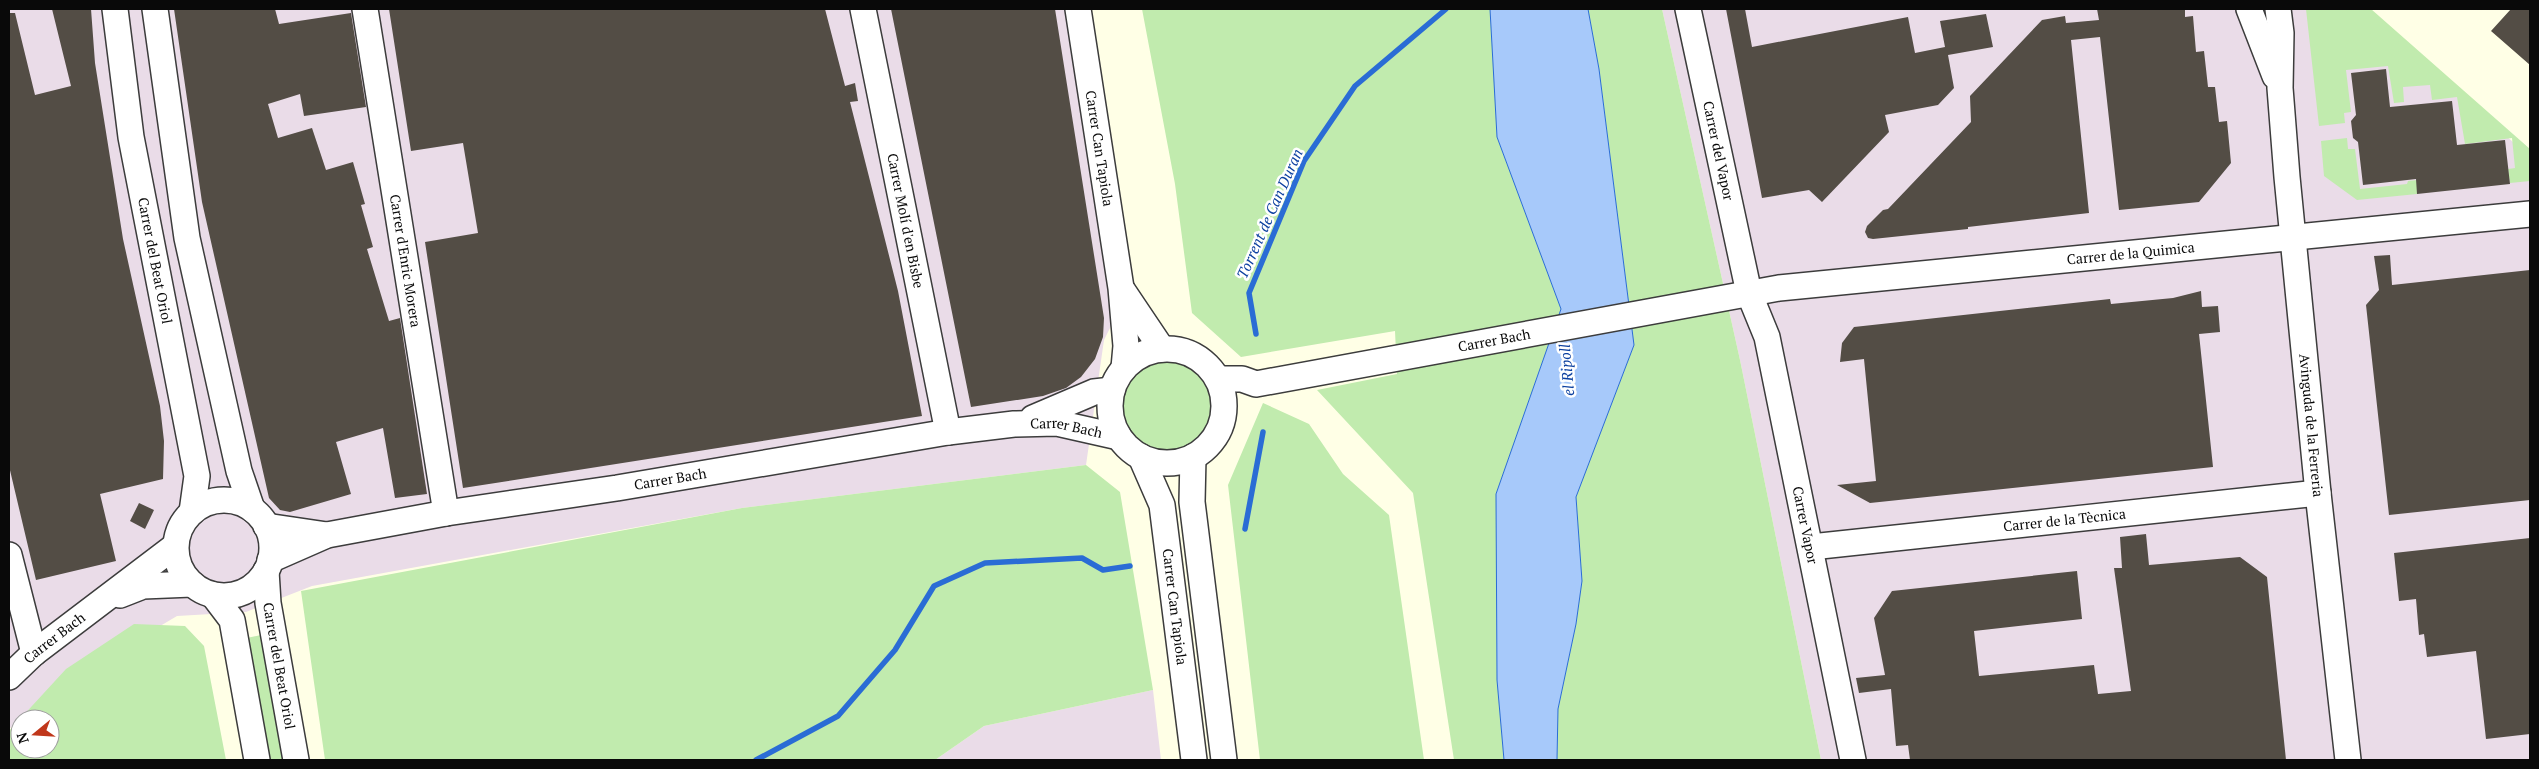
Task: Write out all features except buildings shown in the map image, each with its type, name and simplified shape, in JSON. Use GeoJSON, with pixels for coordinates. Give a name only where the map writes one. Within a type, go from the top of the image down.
{"type":"FeatureCollection","features":[{"type":"Feature","properties":{"kind":"street","name":"Carrer del Beat Oriol"},"geometry":{"type":"LineString","coordinates":[[115,9],[131,138],[197,476],[192,512],[180,530],[175,546]]}},
{"type":"Feature","properties":{"kind":"street","name":"Carrer del Beat Oriol"},"geometry":{"type":"LineString","coordinates":[[155,9],[187,238],[239,471],[272,546],[268,566],[268,603],[296,760]]}},
{"type":"Feature","properties":{"kind":"street","name":"Carrer d'Enric Morera"},"geometry":{"type":"LineString","coordinates":[[365,9],[446,513]]}},
{"type":"Feature","properties":{"kind":"street","name":"Carrer Molí d'en Bisbe"},"geometry":{"type":"LineString","coordinates":[[863,9],[948,432]]}},
{"type":"Feature","properties":{"kind":"street","name":"Carrer Can Tapiola"},"geometry":{"type":"LineString","coordinates":[[1078,9],[1121,288],[1126,346],[1124,368]]}},
{"type":"Feature","properties":{"kind":"street","name":"Carrer del Vapor"},"geometry":{"type":"LineString","coordinates":[[1688,9],[1740,294]]}},
{"type":"Feature","properties":{"kind":"street","name":"Avinguda de la Ferreria"},"geometry":{"type":"LineString","coordinates":[[2249,9],[2280,88]]}},
{"type":"Feature","properties":{"kind":"street","name":"Avinguda de la Ferreria"},"geometry":{"type":"LineString","coordinates":[[2278,9],[2281,34],[2280,88],[2318,493],[2348,760]]}},
{"type":"Feature","properties":{"kind":"street","name":"Carrer de la Quimica"},"geometry":{"type":"LineString","coordinates":[[1740,294],[2294,236],[2530,214]]}},
{"type":"Feature","properties":{"kind":"street","name":"Carrer Can Tapiola"},"geometry":{"type":"LineString","coordinates":[[1121,288],[1162,349]]}},
{"type":"Feature","properties":{"kind":"street","name":"Carrer Bach"},"geometry":{"type":"LineString","coordinates":[[1223,411],[1256,384],[1740,294]]}},
{"type":"Feature","properties":{"kind":"street","name":"Carrer Vapor"},"geometry":{"type":"LineString","coordinates":[[1740,294],[1767,337],[1811,547],[1852,760]]}},
{"type":"Feature","properties":{"kind":"street"},"geometry":{"type":"LineString","coordinates":[[1162,349],[1189,354],[1202,361],[1218,379],[1222,391],[1223,411],[1214,438],[1193,457],[1176,462],[1158,463],[1141,457],[1129,449],[1119,437],[1112,422],[1110,406],[1112,390],[1124,368],[1148,352],[1162,349]]}},
{"type":"Feature","properties":{"kind":"street","name":"Carrer Bach"},"geometry":{"type":"LineString","coordinates":[[1218,379],[1242,379],[1256,384]]}},
{"type":"Feature","properties":{"kind":"street","name":"Carrer Bach"},"geometry":{"type":"LineString","coordinates":[[1014,424],[1062,407],[1094,392],[1112,390]]}},
{"type":"Feature","properties":{"kind":"street","name":"Carrer Bach"},"geometry":{"type":"LineString","coordinates":[[268,566],[327,535],[446,513],[617,488],[948,432],[1014,424],[1058,423],[1119,437]]}},
{"type":"Feature","properties":{"kind":"street","name":"Carrer Can Tapiola"},"geometry":{"type":"LineString","coordinates":[[1141,457],[1162,505],[1194,760]]}},
{"type":"Feature","properties":{"kind":"street"},"geometry":{"type":"LineString","coordinates":[[1193,457],[1192,502],[1224,760]]}},
{"type":"Feature","properties":{"kind":"street","name":"Carrer de la Tècnica"},"geometry":{"type":"LineString","coordinates":[[1811,547],[2318,493]]}},
{"type":"Feature","properties":{"kind":"street"},"geometry":{"type":"LineString","coordinates":[[192,512],[204,504],[222,500],[234,501],[259,517]]}},
{"type":"Feature","properties":{"kind":"street","name":"Carrer Bach"},"geometry":{"type":"LineString","coordinates":[[259,517],[327,535]]}},
{"type":"Feature","properties":{"kind":"street"},"geometry":{"type":"LineString","coordinates":[[175,546],[184,575],[202,589],[232,620],[257,760]]}},
{"type":"Feature","properties":{"kind":"street","name":"Carrer Bach"},"geometry":{"type":"LineString","coordinates":[[9,677],[34,653],[175,546]]}},
{"type":"Feature","properties":{"kind":"street"},"geometry":{"type":"LineString","coordinates":[[9,556],[34,653]]}},
{"type":"Feature","properties":{"kind":"street","name":"Carrer del Beat Oriol"},"geometry":{"type":"LineString","coordinates":[[202,589],[233,596],[250,589],[268,566]]}},
{"type":"Feature","properties":{"kind":"street","name":"Carrer Bach"},"geometry":{"type":"LineString","coordinates":[[101,602],[144,586],[202,589]]}},
{"type":"Feature","properties":{"kind":"shaded area"},"geometry":{"type":"Polygon","coordinates":[[[9,9],[1068,9],[1116,316],[1104,340],[1086,465],[742,508],[312,586],[246,612],[177,616],[59,686],[32,709],[10,709],[9,729],[9,9]]]}},
{"type":"Feature","properties":{"kind":"shaded area"},"geometry":{"type":"Polygon","coordinates":[[[1662,9],[2370,9],[2530,158],[2530,760],[1821,760],[1740,360],[1662,9]]]}},
{"type":"Feature","properties":{"kind":"shaded area"},"geometry":{"type":"Polygon","coordinates":[[[1153,690],[1161,760],[935,760],[984,726],[1153,690]]]}},
{"type":"Feature","properties":{"kind":"green space"},"geometry":{"type":"Polygon","coordinates":[[[1142,9],[1490,9],[1497,137],[1561,309],[1496,494],[1497,680],[1504,760],[1454,760],[1413,493],[1317,390],[1397,374],[1395,331],[1241,357],[1192,313],[1175,184],[1142,9]]]}},
{"type":"Feature","properties":{"kind":"green space"},"geometry":{"type":"Polygon","coordinates":[[[1588,9],[1662,9],[1740,360],[1821,760],[1557,760],[1558,709],[1576,624],[1582,581],[1576,497],[1634,345],[1599,69],[1588,9]]]}},
{"type":"Feature","properties":{"kind":"green space"},"geometry":{"type":"Polygon","coordinates":[[[2306,9],[2371,9],[2530,149],[2530,181],[2510,183],[2508,169],[2515,168],[2512,138],[2465,144],[2457,97],[2432,100],[2430,85],[2403,87],[2404,102],[2394,103],[2388,66],[2346,70],[2351,112],[2344,113],[2345,123],[2319,126],[2306,9]]]}},
{"type":"Feature","properties":{"kind":"green space"},"geometry":{"type":"Polygon","coordinates":[[[2347,138],[2348,149],[2355,149],[2360,189],[2407,184],[2408,181],[2446,177],[2417,194],[2357,200],[2324,176],[2321,141],[2347,138]]]}},
{"type":"Feature","properties":{"kind":"green space"},"geometry":{"type":"Polygon","coordinates":[[[1157,360],[1175,360],[1192,367],[1205,380],[1212,397],[1212,415],[1205,432],[1192,445],[1175,452],[1157,452],[1140,445],[1127,432],[1120,415],[1120,397],[1127,380],[1140,367],[1157,360]]]}},
{"type":"Feature","properties":{"kind":"green space"},"geometry":{"type":"Polygon","coordinates":[[[1263,403],[1309,424],[1343,474],[1389,515],[1424,760],[1260,760],[1228,485],[1263,403]]]}},
{"type":"Feature","properties":{"kind":"green space"},"geometry":{"type":"Polygon","coordinates":[[[1086,465],[1120,492],[1153,690],[984,726],[935,760],[325,760],[301,591],[742,508],[1086,465]]]}},
{"type":"Feature","properties":{"kind":"green space"},"geometry":{"type":"Polygon","coordinates":[[[134,624],[185,626],[204,646],[226,760],[9,760],[9,731],[10,759],[60,759],[60,709],[29,709],[66,669],[134,624]]]}},
{"type":"Feature","properties":{"kind":"green space"},"geometry":{"type":"Polygon","coordinates":[[[261,635],[283,760],[269,760],[247,638],[261,635]]]}},
{"type":"Feature","properties":{"kind":"water","name":"el Ripoll"},"geometry":{"type":"Polygon","coordinates":[[[1490,9],[1588,9],[1599,69],[1634,345],[1576,497],[1582,581],[1576,624],[1558,709],[1557,760],[1504,760],[1497,680],[1496,494],[1561,309],[1497,137],[1490,9]]]}},
{"type":"Feature","properties":{"kind":"waterway","name":"Torrent de Can Duran"},"geometry":{"type":"LineString","coordinates":[[1256,334],[1249,293],[1304,161],[1355,86],[1446,9]]}},
{"type":"Feature","properties":{"kind":"waterway","name":"Torrent de Can Duran"},"geometry":{"type":"LineString","coordinates":[[1245,529],[1263,432]]}},
{"type":"Feature","properties":{"kind":"waterway","name":"Torrent de Can Duran"},"geometry":{"type":"LineString","coordinates":[[756,760],[838,716],[895,650],[934,586],[985,563],[1082,558],[1103,570],[1130,566]]}}]}
